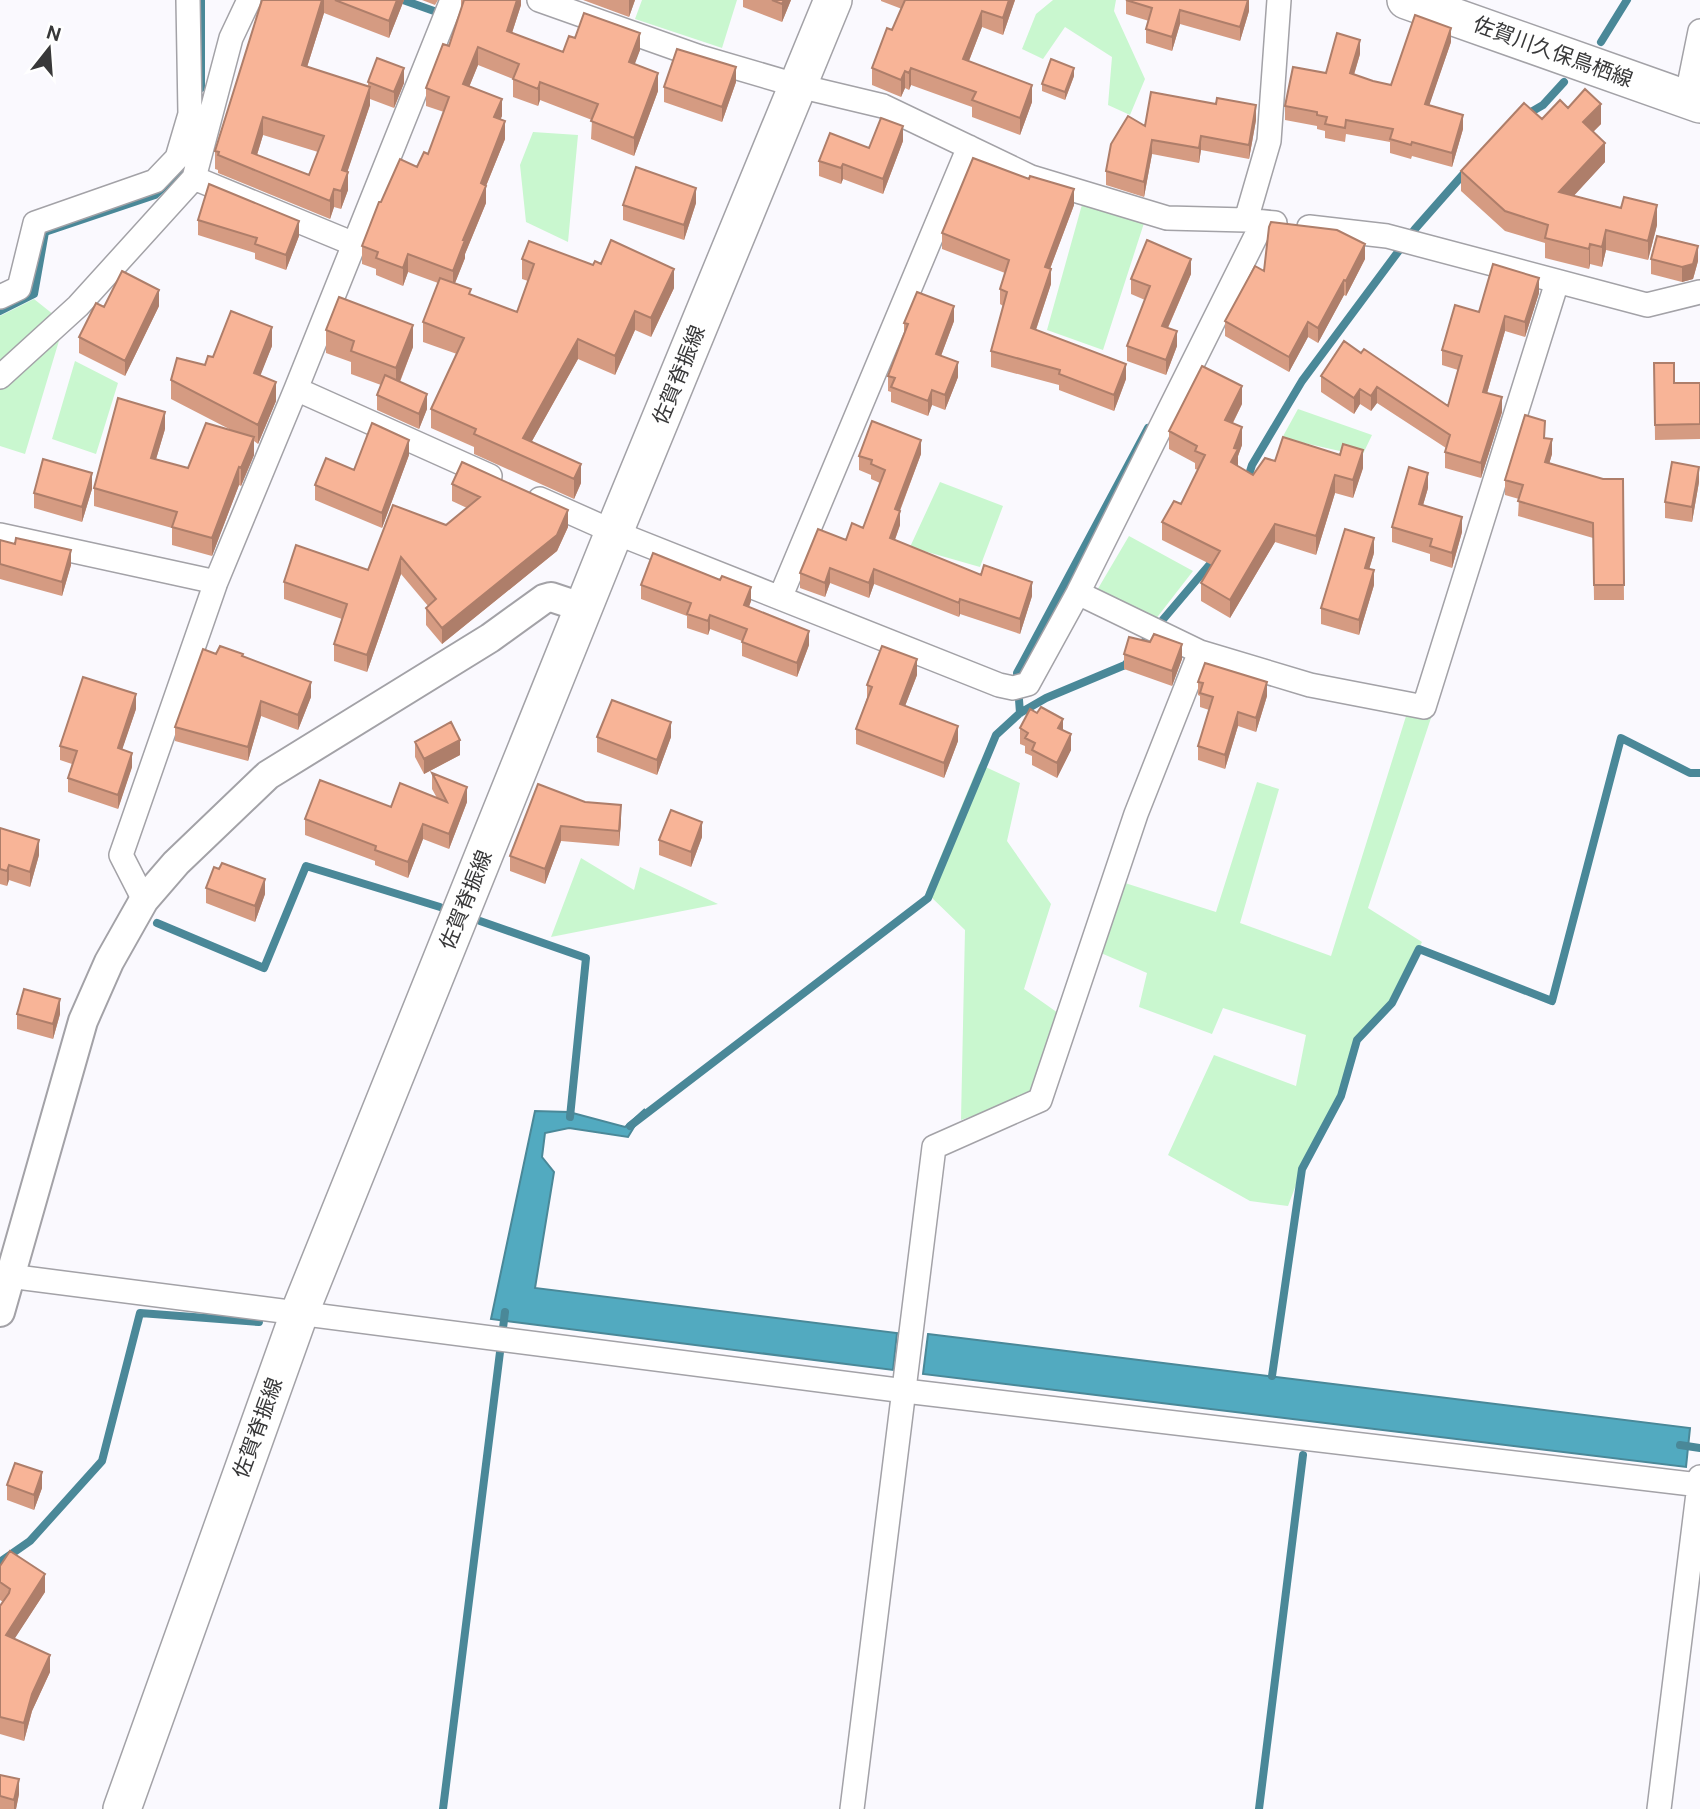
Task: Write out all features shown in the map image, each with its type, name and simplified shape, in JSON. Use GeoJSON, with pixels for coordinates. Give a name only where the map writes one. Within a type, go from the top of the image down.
{"type":"FeatureCollection","features":[{"type":"Feature","properties":{"kind":"main road","name":"佐賀脊振線"},"geometry":{"type":"LineString","coordinates":[[122,1809],[299,1314],[832,0]]}},
{"type":"Feature","properties":{"kind":"main road","name":"佐賀川久保鳥栖線"},"geometry":{"type":"LineString","coordinates":[[1406,0],[1693,102]]}},
{"type":"Feature","properties":{"kind":"street"},"geometry":{"type":"LineString","coordinates":[[0,297],[19,288],[35,223],[155,181],[177,158],[190,114],[188,0]]}},
{"type":"Feature","properties":{"kind":"street"},"geometry":{"type":"LineString","coordinates":[[0,377],[78,306],[194,178],[231,38],[249,0]]}},
{"type":"Feature","properties":{"kind":"street"},"geometry":{"type":"LineString","coordinates":[[144,901],[121,855],[216,582],[452,0]]}},
{"type":"Feature","properties":{"kind":"street"},"geometry":{"type":"LineString","coordinates":[[539,0],[701,57],[799,86],[883,106],[1031,177],[1167,218],[1254,221],[1387,236],[1647,305],[1700,292]]}},
{"type":"Feature","properties":{"kind":"street"},"geometry":{"type":"LineString","coordinates":[[296,388],[614,532],[999,685],[1020,686],[1078,593],[1254,221],[1269,141],[1279,0]]}},
{"type":"Feature","properties":{"kind":"street"},"geometry":{"type":"LineString","coordinates":[[1693,102],[1700,31]]}},
{"type":"Feature","properties":{"kind":"street"},"geometry":{"type":"LineString","coordinates":[[780,598],[969,147]]}},
{"type":"Feature","properties":{"kind":"street"},"geometry":{"type":"LineString","coordinates":[[194,178],[354,244]]}},
{"type":"Feature","properties":{"kind":"street"},"geometry":{"type":"LineString","coordinates":[[1078,593],[1200,652],[1310,685],[1424,708],[1558,282]]}},
{"type":"Feature","properties":{"kind":"street"},"geometry":{"type":"LineString","coordinates":[[0,535],[216,582]]}},
{"type":"Feature","properties":{"kind":"street"},"geometry":{"type":"LineString","coordinates":[[0,1312],[83,1021],[109,962],[144,901],[176,863],[268,775],[490,638],[544,599],[551,597],[584,608]]}},
{"type":"Feature","properties":{"kind":"street"},"geometry":{"type":"LineString","coordinates":[[852,1809],[934,1147],[1040,1100],[1136,814],[1200,652]]}},
{"type":"Feature","properties":{"kind":"street"},"geometry":{"type":"LineString","coordinates":[[9,1276],[905,1391],[1700,1482],[1659,1809]]}},
{"type":"Feature","properties":{"kind":"green space"},"geometry":{"type":"Polygon","coordinates":[[[642,0],[737,0],[722,48],[635,19],[642,0]]]}},
{"type":"Feature","properties":{"kind":"green space"},"geometry":{"type":"Polygon","coordinates":[[[1053,0],[1116,0],[1114,11],[1145,79],[1130,115],[1108,105],[1112,57],[1065,27],[1043,59],[1022,49],[1036,14],[1053,0]]]}},
{"type":"Feature","properties":{"kind":"green space"},"geometry":{"type":"Polygon","coordinates":[[[533,132],[578,135],[568,242],[526,222],[520,165],[533,132]]]}},
{"type":"Feature","properties":{"kind":"green space"},"geometry":{"type":"Polygon","coordinates":[[[1083,201],[1145,220],[1103,350],[1047,330],[1083,201]]]}},
{"type":"Feature","properties":{"kind":"green space"},"geometry":{"type":"Polygon","coordinates":[[[34,299],[54,315],[0,371],[0,316],[34,299]]]}},
{"type":"Feature","properties":{"kind":"green space"},"geometry":{"type":"Polygon","coordinates":[[[61,334],[25,454],[0,446],[0,388],[11,383],[61,334]]]}},
{"type":"Feature","properties":{"kind":"green space"},"geometry":{"type":"Polygon","coordinates":[[[75,361],[118,383],[96,454],[52,439],[75,361]]]}},
{"type":"Feature","properties":{"kind":"green space"},"geometry":{"type":"Polygon","coordinates":[[[1298,409],[1372,435],[1362,456],[1282,438],[1298,409]]]}},
{"type":"Feature","properties":{"kind":"green space"},"geometry":{"type":"Polygon","coordinates":[[[940,482],[1003,506],[980,567],[910,547],[940,482]]]}},
{"type":"Feature","properties":{"kind":"green space"},"geometry":{"type":"Polygon","coordinates":[[[1129,536],[1193,571],[1155,620],[1096,592],[1129,536]]]}},
{"type":"Feature","properties":{"kind":"green space"},"geometry":{"type":"Polygon","coordinates":[[[1407,713],[1431,718],[1368,908],[1422,942],[1392,1003],[1357,1040],[1341,1096],[1302,1169],[1288,1206],[1250,1201],[1168,1155],[1214,1055],[1296,1086],[1306,1035],[1223,1008],[1212,1034],[1139,1007],[1147,973],[1101,953],[1125,883],[1216,912],[1257,782],[1279,789],[1240,923],[1331,956],[1407,713]]]}},
{"type":"Feature","properties":{"kind":"green space"},"geometry":{"type":"Polygon","coordinates":[[[979,764],[1020,783],[1007,841],[1051,904],[1024,989],[1058,1013],[1030,1096],[961,1120],[965,930],[926,892],[979,764]]]}},
{"type":"Feature","properties":{"kind":"green space"},"geometry":{"type":"Polygon","coordinates":[[[581,858],[634,890],[640,867],[718,904],[551,937],[581,858]]]}},
{"type":"Feature","properties":{"kind":"water"},"geometry":{"type":"Polygon","coordinates":[[[645,1109],[628,1137],[569,1128],[545,1133],[542,1157],[554,1172],[535,1288],[897,1333],[893,1370],[491,1319],[535,1111],[569,1112],[625,1127],[645,1109]]]}},
{"type":"Feature","properties":{"kind":"water"},"geometry":{"type":"Polygon","coordinates":[[[928,1334],[1690,1428],[1686,1467],[923,1374],[928,1334]]]}},
{"type":"Feature","properties":{"kind":"building"},"geometry":{"type":"Polygon","coordinates":[[[262,0],[322,0],[302,65],[370,87],[342,170],[348,172],[341,191],[334,189],[330,201],[218,155],[219,152],[215,151],[262,0]],[[263,117],[252,153],[309,175],[324,136],[263,117]]]}},
{"type":"Feature","properties":{"kind":"building"},"geometry":{"type":"Polygon","coordinates":[[[335,0],[397,0],[389,21],[335,0]]]}},
{"type":"Feature","properties":{"kind":"building"},"geometry":{"type":"Polygon","coordinates":[[[464,0],[517,0],[507,31],[563,52],[569,36],[575,38],[584,13],[640,33],[629,62],[658,73],[634,138],[591,121],[598,104],[540,82],[538,89],[513,79],[519,64],[478,47],[463,84],[502,99],[494,117],[505,121],[481,183],[486,186],[453,271],[408,254],[403,268],[376,258],[378,252],[362,246],[400,159],[417,167],[424,152],[428,154],[449,97],[426,88],[443,44],[449,46],[464,0]]]}},
{"type":"Feature","properties":{"kind":"building"},"geometry":{"type":"Polygon","coordinates":[[[905,0],[1009,0],[1003,18],[982,11],[963,59],[1032,85],[1020,118],[972,100],[976,92],[911,68],[909,73],[905,71],[901,80],[872,68],[887,28],[892,30],[905,0]]]}},
{"type":"Feature","properties":{"kind":"building"},"geometry":{"type":"Polygon","coordinates":[[[1126,0],[1248,0],[1240,27],[1180,10],[1172,37],[1146,29],[1152,8],[1126,0]]]}},
{"type":"Feature","properties":{"kind":"building"},"geometry":{"type":"Polygon","coordinates":[[[1415,15],[1451,28],[1425,104],[1463,115],[1452,153],[1390,139],[1393,129],[1346,120],[1345,128],[1325,124],[1327,117],[1317,115],[1317,112],[1285,106],[1293,67],[1326,73],[1337,33],[1360,40],[1350,73],[1391,85],[1415,15]]]}},
{"type":"Feature","properties":{"kind":"building"},"geometry":{"type":"Polygon","coordinates":[[[677,49],[736,67],[722,107],[664,87],[677,49]]]}},
{"type":"Feature","properties":{"kind":"building"},"geometry":{"type":"Polygon","coordinates":[[[377,58],[404,68],[394,92],[368,82],[377,58]]]}},
{"type":"Feature","properties":{"kind":"building"},"geometry":{"type":"Polygon","coordinates":[[[1051,59],[1074,68],[1065,92],[1042,84],[1051,59]]]}},
{"type":"Feature","properties":{"kind":"building"},"geometry":{"type":"Polygon","coordinates":[[[1585,89],[1601,104],[1583,122],[1605,143],[1559,192],[1621,208],[1624,197],[1657,205],[1648,241],[1606,230],[1602,247],[1590,244],[1589,249],[1545,238],[1548,225],[1505,211],[1461,171],[1524,103],[1542,119],[1560,100],[1568,108],[1585,89]]]}},
{"type":"Feature","properties":{"kind":"building"},"geometry":{"type":"Polygon","coordinates":[[[1151,92],[1216,104],[1217,98],[1256,105],[1249,145],[1201,136],[1199,148],[1152,140],[1144,182],[1106,171],[1111,144],[1128,116],[1145,126],[1151,92]]]}},
{"type":"Feature","properties":{"kind":"building"},"geometry":{"type":"Polygon","coordinates":[[[881,118],[903,126],[883,179],[843,164],[841,168],[819,161],[830,133],[869,148],[881,118]]]}},
{"type":"Feature","properties":{"kind":"building"},"geometry":{"type":"Polygon","coordinates":[[[973,158],[1029,179],[1030,176],[1074,189],[1045,267],[1051,269],[1031,328],[1126,364],[1114,395],[1059,374],[1060,370],[991,351],[1007,292],[1000,289],[1009,260],[942,233],[973,158]]]}},
{"type":"Feature","properties":{"kind":"building"},"geometry":{"type":"Polygon","coordinates":[[[636,167],[696,188],[684,225],[623,205],[636,167]]]}},
{"type":"Feature","properties":{"kind":"building"},"geometry":{"type":"Polygon","coordinates":[[[209,184],[299,221],[286,255],[255,244],[257,238],[198,220],[209,184]]]}},
{"type":"Feature","properties":{"kind":"building"},"geometry":{"type":"Polygon","coordinates":[[[1271,222],[1337,230],[1365,244],[1318,328],[1308,322],[1289,357],[1225,321],[1255,266],[1264,271],[1271,222]]]}},
{"type":"Feature","properties":{"kind":"building"},"geometry":{"type":"Polygon","coordinates":[[[1657,236],[1698,246],[1693,264],[1682,267],[1651,259],[1657,236]]]}},
{"type":"Feature","properties":{"kind":"building"},"geometry":{"type":"Polygon","coordinates":[[[611,240],[674,269],[651,318],[635,311],[615,356],[578,339],[523,438],[581,464],[574,479],[474,434],[476,429],[431,409],[464,338],[423,322],[440,278],[471,289],[469,294],[517,312],[534,264],[522,259],[529,241],[593,265],[595,261],[601,264],[611,240]]]}},
{"type":"Feature","properties":{"kind":"building"},"geometry":{"type":"Polygon","coordinates":[[[1147,240],[1191,259],[1162,326],[1177,331],[1166,360],[1127,346],[1150,286],[1131,279],[1147,240]]]}},
{"type":"Feature","properties":{"kind":"building"},"geometry":{"type":"Polygon","coordinates":[[[1493,264],[1539,278],[1525,322],[1505,316],[1483,392],[1502,397],[1481,463],[1445,452],[1450,435],[1377,387],[1371,396],[1360,389],[1354,398],[1321,376],[1344,341],[1361,353],[1364,349],[1448,406],[1462,356],[1442,350],[1455,305],[1479,312],[1493,264]]]}},
{"type":"Feature","properties":{"kind":"building"},"geometry":{"type":"Polygon","coordinates":[[[122,271],[159,290],[125,361],[79,337],[96,303],[104,307],[122,271]]]}},
{"type":"Feature","properties":{"kind":"building"},"geometry":{"type":"Polygon","coordinates":[[[917,292],[954,306],[936,354],[958,362],[945,395],[932,390],[928,401],[891,387],[895,378],[888,376],[908,324],[904,323],[917,292]]]}},
{"type":"Feature","properties":{"kind":"building"},"geometry":{"type":"Polygon","coordinates":[[[339,297],[413,325],[396,368],[351,351],[354,341],[326,330],[339,297]]]}},
{"type":"Feature","properties":{"kind":"building"},"geometry":{"type":"Polygon","coordinates":[[[231,311],[272,327],[254,373],[276,382],[258,425],[171,380],[177,358],[205,365],[208,356],[213,357],[231,311]]]}},
{"type":"Feature","properties":{"kind":"building"},"geometry":{"type":"Polygon","coordinates":[[[1654,363],[1674,363],[1674,383],[1700,383],[1700,424],[1655,425],[1654,363]]]}},
{"type":"Feature","properties":{"kind":"building"},"geometry":{"type":"Polygon","coordinates":[[[1202,366],[1242,386],[1225,420],[1242,427],[1234,448],[1238,449],[1231,462],[1253,475],[1265,458],[1275,461],[1283,437],[1340,455],[1343,444],[1363,450],[1353,480],[1335,475],[1316,536],[1275,524],[1230,600],[1201,583],[1220,551],[1162,522],[1174,501],[1181,504],[1205,455],[1195,451],[1197,446],[1169,431],[1202,366]]]}},
{"type":"Feature","properties":{"kind":"building"},"geometry":{"type":"Polygon","coordinates":[[[385,375],[427,394],[419,414],[377,395],[385,375]]]}},
{"type":"Feature","properties":{"kind":"building"},"geometry":{"type":"Polygon","coordinates":[[[118,398],[165,412],[151,458],[188,468],[206,423],[254,437],[241,468],[239,467],[212,538],[172,527],[177,512],[94,488],[118,398]]]}},
{"type":"Feature","properties":{"kind":"building"},"geometry":{"type":"Polygon","coordinates":[[[1525,415],[1545,421],[1544,438],[1552,439],[1545,462],[1603,479],[1623,479],[1624,585],[1594,585],[1593,523],[1518,501],[1523,485],[1505,480],[1525,415]]]}},
{"type":"Feature","properties":{"kind":"building"},"geometry":{"type":"Polygon","coordinates":[[[872,421],[921,440],[895,509],[900,511],[890,538],[981,575],[984,565],[1032,582],[1020,619],[960,599],[959,603],[874,569],[869,583],[830,568],[825,583],[800,573],[818,529],[846,540],[852,523],[863,528],[885,470],[871,464],[872,460],[859,456],[872,421]]]}},
{"type":"Feature","properties":{"kind":"building"},"geometry":{"type":"Polygon","coordinates":[[[372,423],[409,440],[382,513],[315,485],[326,458],[354,470],[372,423]]]}},
{"type":"Feature","properties":{"kind":"building"},"geometry":{"type":"Polygon","coordinates":[[[43,459],[92,473],[82,507],[34,493],[43,459]]]}},
{"type":"Feature","properties":{"kind":"building"},"geometry":{"type":"Polygon","coordinates":[[[462,462],[568,510],[557,535],[442,628],[426,608],[436,599],[401,557],[367,655],[334,644],[347,604],[284,582],[296,545],[368,570],[393,505],[446,525],[480,497],[452,484],[462,462]]]}},
{"type":"Feature","properties":{"kind":"building"},"geometry":{"type":"Polygon","coordinates":[[[1672,462],[1699,467],[1692,507],[1665,502],[1672,462]]]}},
{"type":"Feature","properties":{"kind":"building"},"geometry":{"type":"Polygon","coordinates":[[[1409,467],[1428,473],[1419,504],[1462,517],[1452,553],[1430,546],[1432,539],[1392,527],[1409,467]]]}},
{"type":"Feature","properties":{"kind":"building"},"geometry":{"type":"Polygon","coordinates":[[[1345,529],[1374,538],[1365,568],[1374,570],[1359,620],[1321,608],[1345,529]]]}},
{"type":"Feature","properties":{"kind":"building"},"geometry":{"type":"Polygon","coordinates":[[[16,538],[71,550],[62,582],[0,564],[0,540],[15,544],[16,538]]]}},
{"type":"Feature","properties":{"kind":"building"},"geometry":{"type":"Polygon","coordinates":[[[653,553],[720,580],[722,576],[751,587],[744,605],[809,631],[797,663],[742,642],[747,629],[710,615],[708,621],[687,614],[691,603],[641,585],[653,553]]]}},
{"type":"Feature","properties":{"kind":"building"},"geometry":{"type":"Polygon","coordinates":[[[1154,634],[1182,644],[1172,671],[1124,654],[1129,637],[1150,642],[1154,634]]]}},
{"type":"Feature","properties":{"kind":"building"},"geometry":{"type":"Polygon","coordinates":[[[220,646],[311,682],[298,715],[261,701],[248,747],[175,727],[203,649],[216,654],[220,646]]]}},
{"type":"Feature","properties":{"kind":"building"},"geometry":{"type":"Polygon","coordinates":[[[882,646],[917,659],[900,704],[958,726],[944,763],[856,729],[872,687],[867,685],[882,646]]]}},
{"type":"Feature","properties":{"kind":"building"},"geometry":{"type":"Polygon","coordinates":[[[1205,663],[1267,682],[1256,718],[1238,712],[1225,755],[1198,746],[1213,697],[1200,693],[1203,683],[1198,682],[1205,663]]]}},
{"type":"Feature","properties":{"kind":"building"},"geometry":{"type":"Polygon","coordinates":[[[83,677],[136,694],[118,748],[132,753],[118,795],[68,778],[77,751],[60,746],[83,677]]]}},
{"type":"Feature","properties":{"kind":"building"},"geometry":{"type":"Polygon","coordinates":[[[612,700],[671,722],[657,760],[597,737],[612,700]]]}},
{"type":"Feature","properties":{"kind":"building"},"geometry":{"type":"Polygon","coordinates":[[[1041,707],[1063,719],[1058,728],[1071,734],[1057,763],[1032,750],[1035,743],[1025,738],[1028,733],[1020,728],[1030,709],[1037,713],[1041,707]]]}},
{"type":"Feature","properties":{"kind":"building"},"geometry":{"type":"Polygon","coordinates":[[[451,722],[460,740],[424,759],[415,742],[451,722]]]}},
{"type":"Feature","properties":{"kind":"building"},"geometry":{"type":"Polygon","coordinates":[[[432,773],[467,787],[449,834],[423,824],[408,862],[375,850],[376,846],[305,819],[320,780],[391,807],[400,783],[447,802],[432,773]]]}},
{"type":"Feature","properties":{"kind":"building"},"geometry":{"type":"Polygon","coordinates":[[[538,784],[585,802],[621,805],[619,831],[561,826],[545,869],[510,856],[538,784]]]}},
{"type":"Feature","properties":{"kind":"building"},"geometry":{"type":"Polygon","coordinates":[[[671,810],[702,822],[691,852],[659,840],[671,810]]]}},
{"type":"Feature","properties":{"kind":"building"},"geometry":{"type":"Polygon","coordinates":[[[0,828],[39,840],[30,872],[9,865],[7,871],[0,869],[0,828]]]}},
{"type":"Feature","properties":{"kind":"building"},"geometry":{"type":"Polygon","coordinates":[[[222,863],[265,879],[255,906],[206,888],[214,867],[219,869],[222,863]]]}},
{"type":"Feature","properties":{"kind":"building"},"geometry":{"type":"Polygon","coordinates":[[[24,989],[60,999],[53,1024],[17,1014],[24,989]]]}},
{"type":"Feature","properties":{"kind":"building"},"geometry":{"type":"Polygon","coordinates":[[[15,1463],[42,1472],[34,1495],[7,1485],[15,1463]]]}},
{"type":"Feature","properties":{"kind":"building"},"geometry":{"type":"Polygon","coordinates":[[[10,1551],[45,1574],[6,1635],[50,1655],[32,1694],[24,1723],[0,1717],[0,1606],[10,1589],[0,1582],[0,1566],[10,1551]]]}},
{"type":"Feature","properties":{"kind":"building"},"geometry":{"type":"Polygon","coordinates":[[[0,1775],[19,1779],[14,1800],[0,1796],[0,1775]]]}},
{"type":"Feature","properties":{"kind":"waterway"},"geometry":{"type":"LineString","coordinates":[[201,0],[201,88]]}},
{"type":"Feature","properties":{"kind":"waterway"},"geometry":{"type":"LineString","coordinates":[[403,0],[434,11]]}},
{"type":"Feature","properties":{"kind":"waterway"},"geometry":{"type":"LineString","coordinates":[[1601,42],[1627,0]]}},
{"type":"Feature","properties":{"kind":"waterway"},"geometry":{"type":"LineString","coordinates":[[1524,116],[1543,105],[1564,82]]}},
{"type":"Feature","properties":{"kind":"waterway"},"geometry":{"type":"LineString","coordinates":[[0,311],[34,294],[45,232],[155,195],[183,170],[186,158]]}},
{"type":"Feature","properties":{"kind":"waterway"},"geometry":{"type":"LineString","coordinates":[[1247,481],[1252,465],[1302,381],[1415,229],[1467,170]]}},
{"type":"Feature","properties":{"kind":"waterway"},"geometry":{"type":"LineString","coordinates":[[1020,713],[1017,673],[1148,428]]}},
{"type":"Feature","properties":{"kind":"waterway"},"geometry":{"type":"LineString","coordinates":[[1138,649],[1216,557]]}},
{"type":"Feature","properties":{"kind":"waterway"},"geometry":{"type":"LineString","coordinates":[[630,1126],[928,898],[996,735],[1020,713],[1046,698],[1125,665],[1130,659]]}},
{"type":"Feature","properties":{"kind":"waterway"},"geometry":{"type":"LineString","coordinates":[[1272,1376],[1302,1169],[1341,1096],[1357,1040],[1392,1003],[1419,949],[1552,1001],[1621,738],[1690,773],[1700,773]]}},
{"type":"Feature","properties":{"kind":"waterway"},"geometry":{"type":"LineString","coordinates":[[157,923],[264,968],[306,866],[440,907]]}},
{"type":"Feature","properties":{"kind":"waterway"},"geometry":{"type":"LineString","coordinates":[[480,921],[586,958],[570,1117]]}},
{"type":"Feature","properties":{"kind":"waterway"},"geometry":{"type":"LineString","coordinates":[[443,1809],[505,1312]]}},
{"type":"Feature","properties":{"kind":"waterway"},"geometry":{"type":"LineString","coordinates":[[0,1562],[30,1541],[102,1461],[140,1313],[259,1322]]}},
{"type":"Feature","properties":{"kind":"waterway"},"geometry":{"type":"LineString","coordinates":[[1680,1445],[1700,1448]]}},
{"type":"Feature","properties":{"kind":"waterway"},"geometry":{"type":"LineString","coordinates":[[1259,1809],[1303,1455]]}}]}
